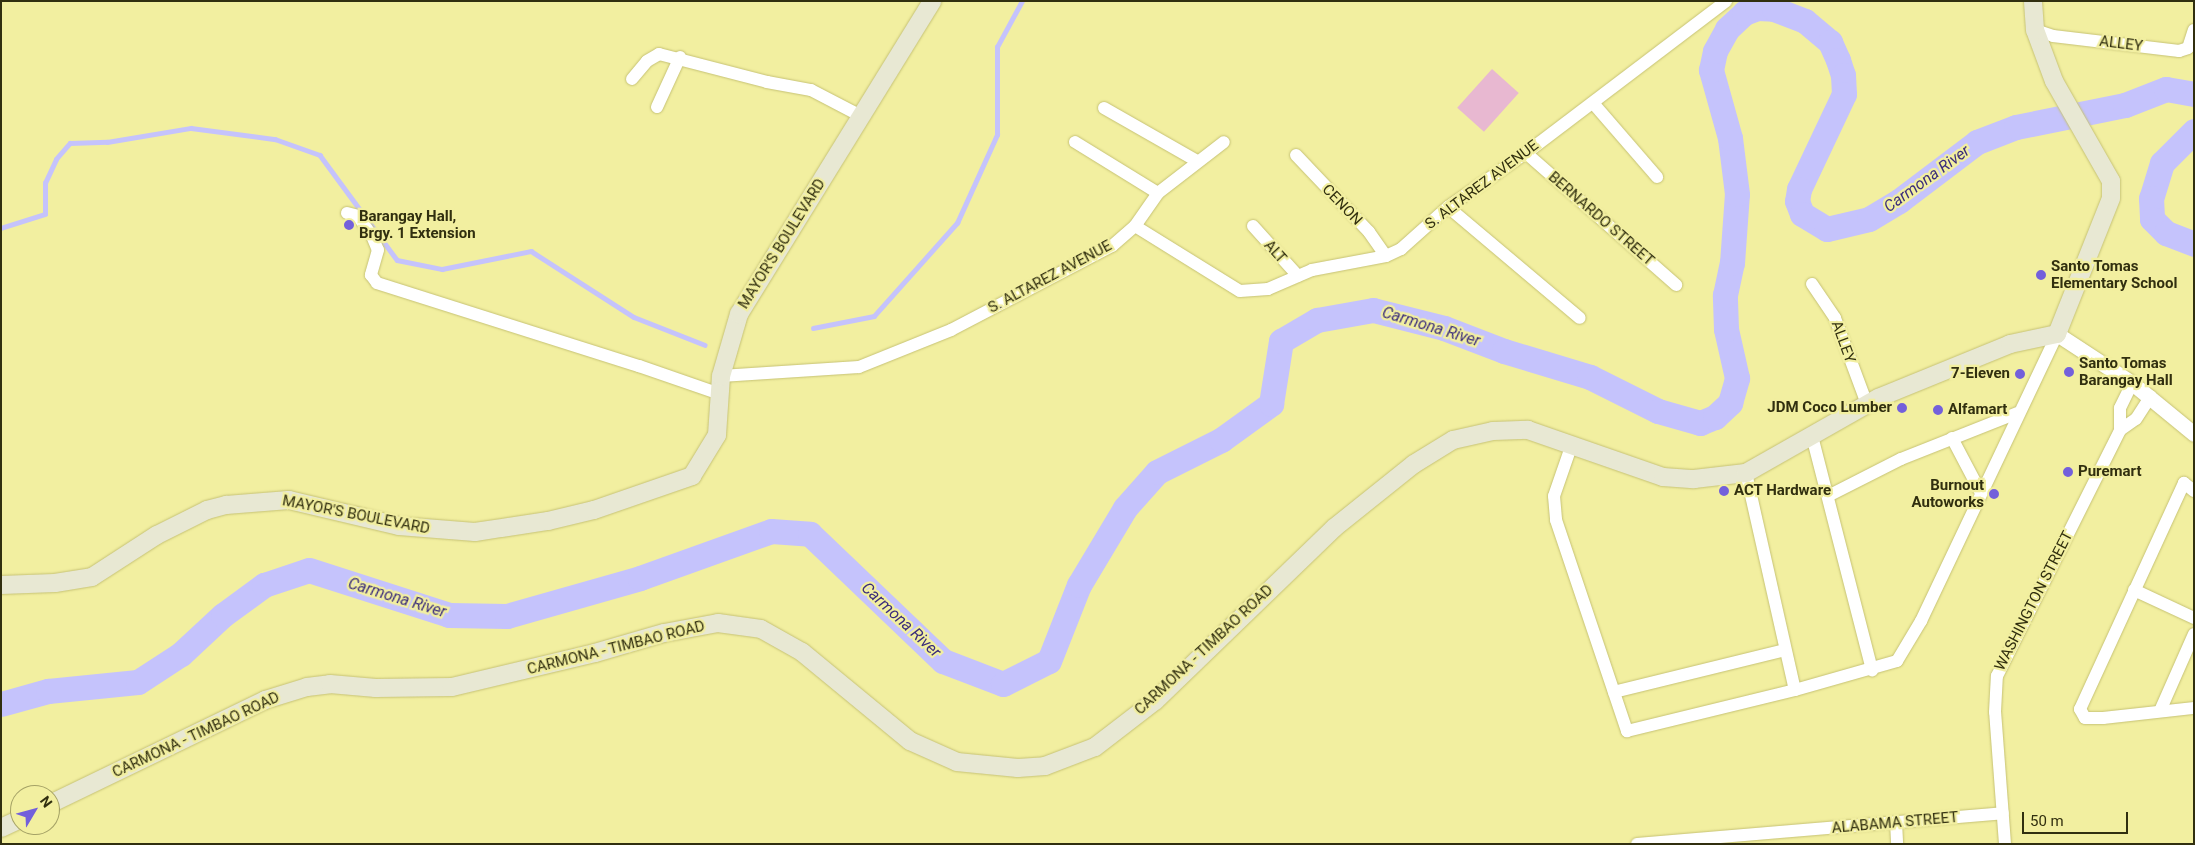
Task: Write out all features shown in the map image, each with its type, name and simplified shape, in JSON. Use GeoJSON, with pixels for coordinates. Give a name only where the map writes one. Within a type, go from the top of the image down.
{"type":"FeatureCollection","features":[{"type":"Feature","properties":{"kind":"main road","name":"MAYOR'S BOULEVARD"},"geometry":{"type":"LineString","coordinates":[[1,585],[55,583],[92,576],[157,535],[207,510],[226,505],[289,500],[399,526],[450,532],[516,526],[594,510],[692,476],[717,435],[721,376],[739,314],[932,1]]}},
{"type":"Feature","properties":{"kind":"main road"},"geometry":{"type":"LineString","coordinates":[[2033,1],[2035,30],[2072,115],[2111,181],[2111,198],[2057,334]]}},
{"type":"Feature","properties":{"kind":"main road","name":"CARMONA - TIMBAO ROAD"},"geometry":{"type":"LineString","coordinates":[[60,799],[265,700],[308,687],[330,684],[376,688],[452,686],[595,653],[664,633],[718,623],[761,629],[802,652],[910,741],[957,762],[1018,768],[1045,766],[1095,747],[1155,700],[1334,528],[1414,464],[1453,440],[1493,431],[1528,430],[1663,477],[1694,479],[1746,473],[1867,404],[1941,370],[2010,344],[2057,334]]}},
{"type":"Feature","properties":{"kind":"street","name":"S. ALTAREZ AVENUE"},"geometry":{"type":"LineString","coordinates":[[721,376],[859,367],[951,330],[1112,246],[1135,226],[1240,291],[1268,289],[1312,270],[1386,256],[1400,249],[1448,207],[1526,153],[1726,1]]}},
{"type":"Feature","properties":{"kind":"street","name":"ALLEY"},"geometry":{"type":"LineString","coordinates":[[2035,30],[2053,36],[2180,51],[2188,48],[2194,30]]}},
{"type":"Feature","properties":{"kind":"street"},"geometry":{"type":"LineString","coordinates":[[632,79],[647,61],[660,54],[680,57],[766,82],[811,90],[829,97],[861,116]]}},
{"type":"Feature","properties":{"kind":"street"},"geometry":{"type":"LineString","coordinates":[[657,107],[680,57]]}},
{"type":"Feature","properties":{"kind":"street"},"geometry":{"type":"LineString","coordinates":[[1593,103],[1657,177]]}},
{"type":"Feature","properties":{"kind":"street"},"geometry":{"type":"LineString","coordinates":[[1104,108],[1197,161]]}},
{"type":"Feature","properties":{"kind":"street"},"geometry":{"type":"LineString","coordinates":[[1075,142],[1158,192]]}},
{"type":"Feature","properties":{"kind":"street"},"geometry":{"type":"LineString","coordinates":[[1135,226],[1158,192],[1224,142]]}},
{"type":"Feature","properties":{"kind":"street","name":"BERNARDO STREET"},"geometry":{"type":"LineString","coordinates":[[1526,153],[1676,285]]}},
{"type":"Feature","properties":{"kind":"street","name":"CENON"},"geometry":{"type":"LineString","coordinates":[[1296,155],[1369,232],[1386,256]]}},
{"type":"Feature","properties":{"kind":"street"},"geometry":{"type":"LineString","coordinates":[[1448,207],[1580,318]]}},
{"type":"Feature","properties":{"kind":"street"},"geometry":{"type":"LineString","coordinates":[[347,213],[358,216],[375,243],[378,250],[371,275],[377,283],[639,366],[720,394]]}},
{"type":"Feature","properties":{"kind":"street","name":"ALT"},"geometry":{"type":"LineString","coordinates":[[1253,226],[1298,276]]}},
{"type":"Feature","properties":{"kind":"street","name":"ALLEY"},"geometry":{"type":"LineString","coordinates":[[1812,284],[1835,318],[1867,404]]}},
{"type":"Feature","properties":{"kind":"street"},"geometry":{"type":"LineString","coordinates":[[1572,444],[1554,496],[1556,520],[1627,731],[1795,690],[1872,670],[1897,661],[1921,621],[2017,413],[2057,334],[2150,396],[2194,434]]}},
{"type":"Feature","properties":{"kind":"street","name":"WASHINGTON STREET"},"geometry":{"type":"LineString","coordinates":[[2005,844],[1996,712],[1997,676],[2120,430],[2120,408],[2132,383]]}},
{"type":"Feature","properties":{"kind":"street","name":"WASHINGTON STREET"},"geometry":{"type":"LineString","coordinates":[[2120,430],[2136,419],[2150,396]]}},
{"type":"Feature","properties":{"kind":"street"},"geometry":{"type":"LineString","coordinates":[[1828,496],[1900,459],[2017,413]]}},
{"type":"Feature","properties":{"kind":"street"},"geometry":{"type":"LineString","coordinates":[[1812,436],[1872,670]]}},
{"type":"Feature","properties":{"kind":"street"},"geometry":{"type":"LineString","coordinates":[[1952,438],[1981,493]]}},
{"type":"Feature","properties":{"kind":"street"},"geometry":{"type":"LineString","coordinates":[[1746,473],[1795,690]]}},
{"type":"Feature","properties":{"kind":"street"},"geometry":{"type":"LineString","coordinates":[[2194,491],[2184,483],[2080,709],[2085,718],[2194,708]]}},
{"type":"Feature","properties":{"kind":"street"},"geometry":{"type":"LineString","coordinates":[[2134,590],[2194,618]]}},
{"type":"Feature","properties":{"kind":"street"},"geometry":{"type":"LineString","coordinates":[[2160,711],[2194,634]]}},
{"type":"Feature","properties":{"kind":"street"},"geometry":{"type":"LineString","coordinates":[[1614,692],[1785,650]]}},
{"type":"Feature","properties":{"kind":"street","name":"ALABAMA STREET"},"geometry":{"type":"LineString","coordinates":[[1636,844],[1810,838],[1896,822],[2003,813]]}},
{"type":"Feature","properties":{"kind":"street"},"geometry":{"type":"LineString","coordinates":[[1896,822],[1897,844]]}},
{"type":"Feature","properties":{"kind":"shaded area"},"geometry":{"type":"Polygon","coordinates":[[[1492,69],[1519,93],[1484,132],[1457,108],[1492,69]]]}},
{"type":"Feature","properties":{"kind":"waterway"},"geometry":{"type":"LineString","coordinates":[[813,328],[874,316],[957,223],[997,135],[997,47],[1022,1]]}},
{"type":"Feature","properties":{"kind":"waterway","name":"Carmona River"},"geometry":{"type":"LineString","coordinates":[[1,704],[48,691],[138,682],[181,654],[223,615],[264,585],[309,570],[449,615],[507,616],[640,578],[771,531],[810,534],[943,661],[1003,684],[1049,661],[1079,585],[1125,508],[1157,472],[1221,440],[1271,404],[1281,341],[1317,320],[1373,310],[1444,328],[1504,351],[1590,377],[1658,411],[1700,423],[1715,417],[1730,403],[1737,378],[1726,329],[1725,295],[1732,263],[1737,194],[1730,138],[1711,70],[1715,51],[1727,29],[1744,13],[1757,8],[1774,9],[1805,21],[1830,42],[1838,60],[1843,75],[1844,94],[1799,189],[1797,201],[1802,214],[1827,229],[1869,219],[1899,201],[1977,142],[2016,127],[2125,105],[2166,89],[2194,94]]}},
{"type":"Feature","properties":{"kind":"waterway"},"geometry":{"type":"LineString","coordinates":[[1,228],[45,214],[45,183],[56,159],[70,143],[107,142],[191,128],[275,139],[320,155],[397,260],[442,269],[531,251],[634,317],[705,345]]}},
{"type":"Feature","properties":{"kind":"waterway","name":"Carmona River"},"geometry":{"type":"LineString","coordinates":[[2194,131],[2162,163],[2151,198],[2152,219],[2166,233],[2194,244]]}},
{"type":"Feature","properties":{"kind":"place","name":"Barangay Hall, Brgy. 1 Extension"},"geometry":{"type":"Point","coordinates":[349,225]}},
{"type":"Feature","properties":{"kind":"place","name":"Santo Tomas Elementary School"},"geometry":{"type":"Point","coordinates":[2041,275]}},
{"type":"Feature","properties":{"kind":"place","name":"Santo Tomas Barangay Hall"},"geometry":{"type":"Point","coordinates":[2069,372]}},
{"type":"Feature","properties":{"kind":"place","name":"7-Eleven"},"geometry":{"type":"Point","coordinates":[2020,374]}},
{"type":"Feature","properties":{"kind":"place","name":"JDM Coco Lumber"},"geometry":{"type":"Point","coordinates":[1902,408]}},
{"type":"Feature","properties":{"kind":"place","name":"Alfamart"},"geometry":{"type":"Point","coordinates":[1938,410]}},
{"type":"Feature","properties":{"kind":"place","name":"Puremart"},"geometry":{"type":"Point","coordinates":[2068,472]}},
{"type":"Feature","properties":{"kind":"place","name":"ACT Hardware"},"geometry":{"type":"Point","coordinates":[1724,491]}},
{"type":"Feature","properties":{"kind":"place","name":"Burnout Autoworks"},"geometry":{"type":"Point","coordinates":[1994,494]}}]}
